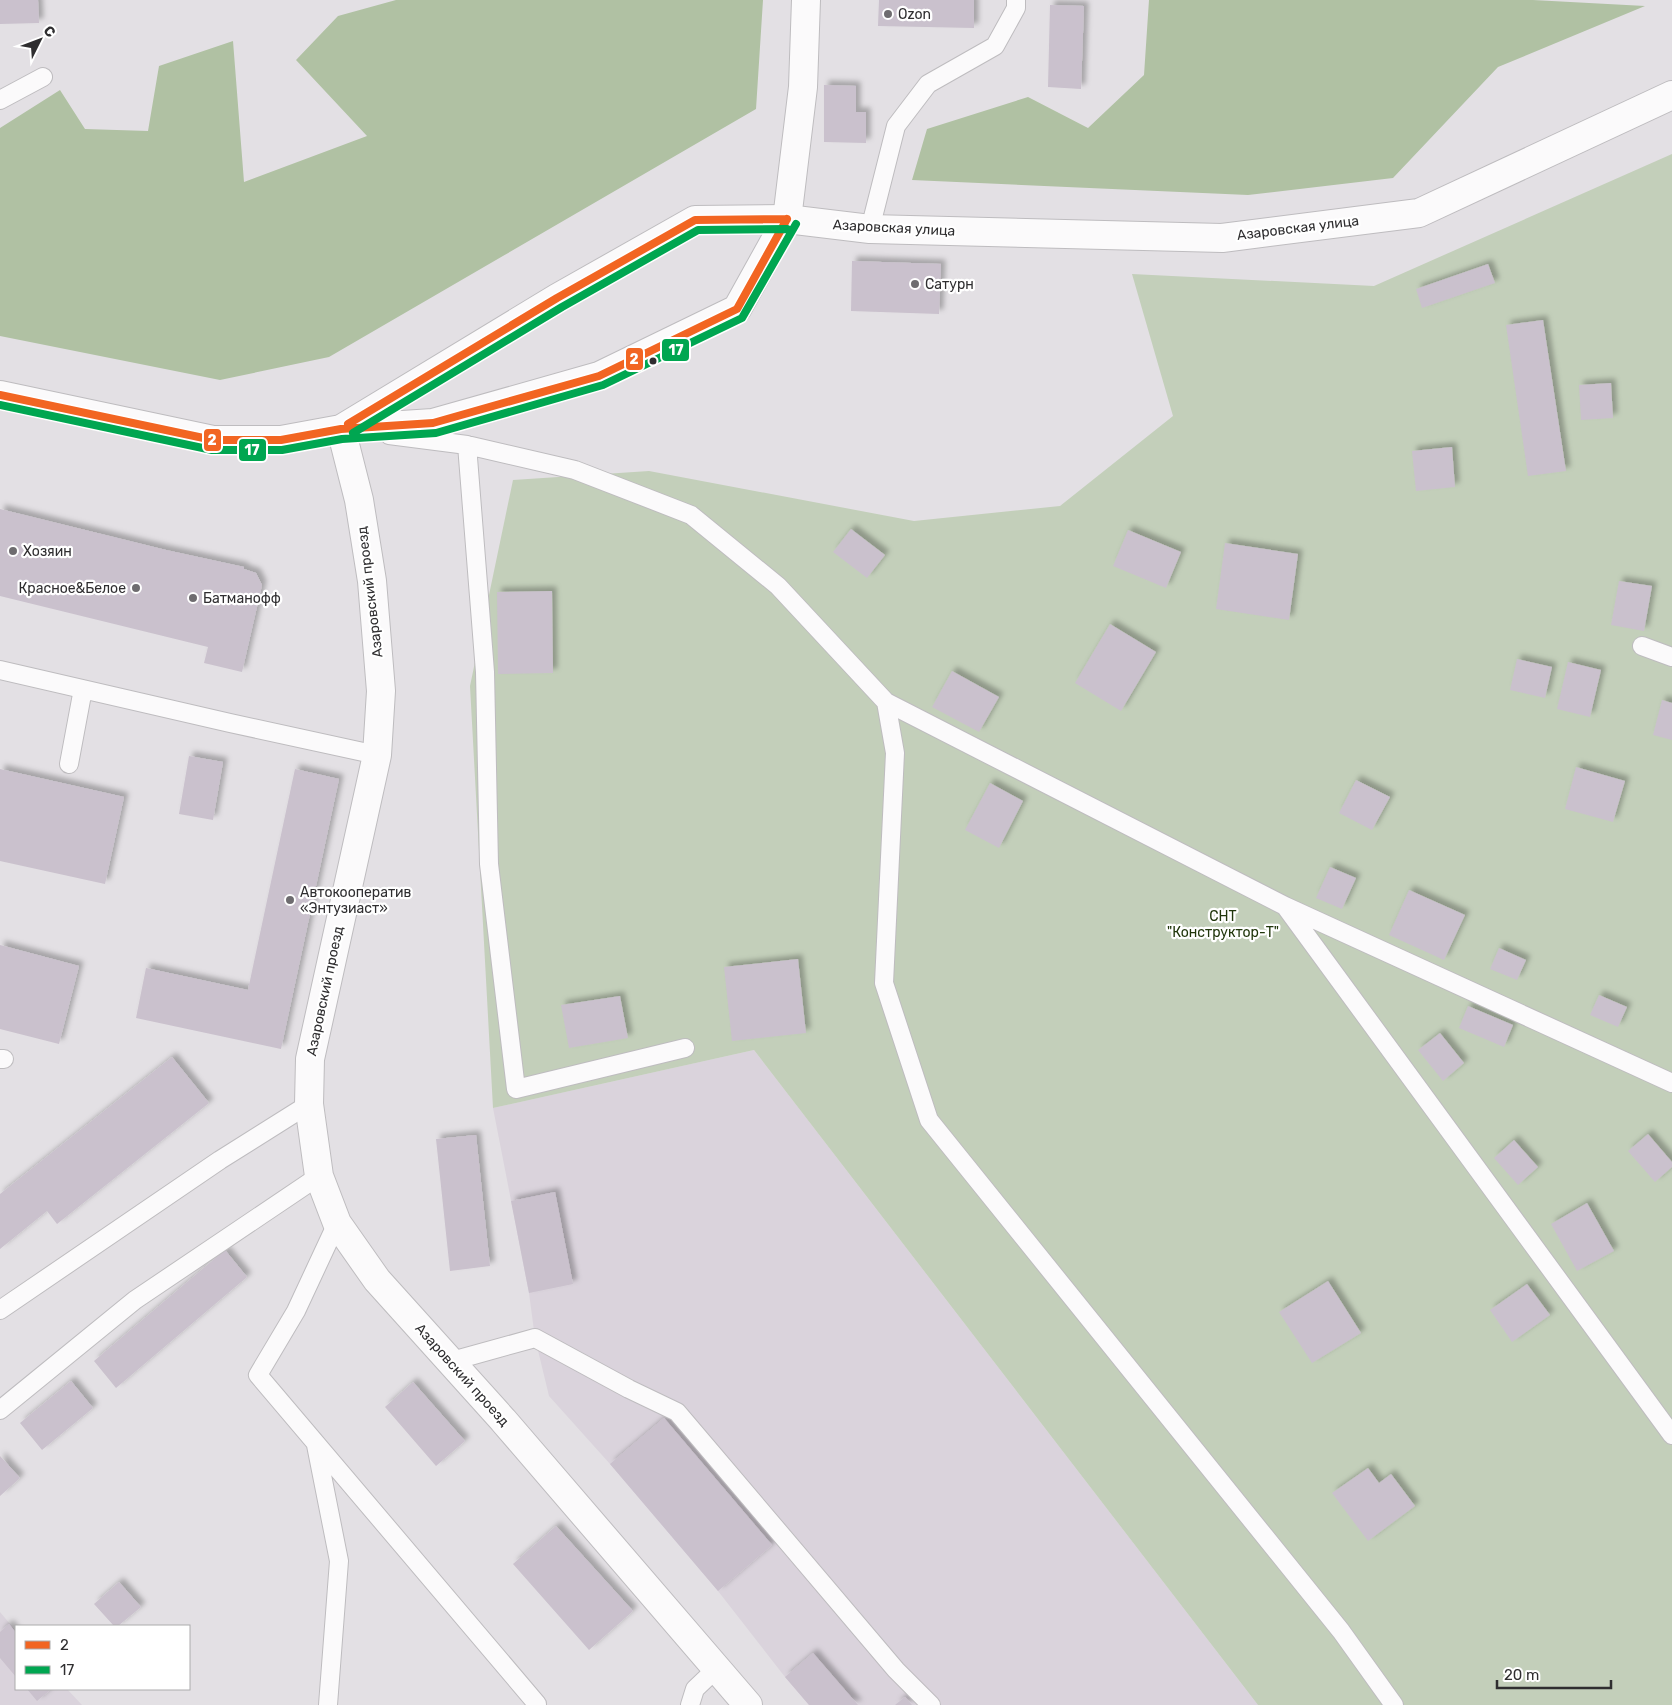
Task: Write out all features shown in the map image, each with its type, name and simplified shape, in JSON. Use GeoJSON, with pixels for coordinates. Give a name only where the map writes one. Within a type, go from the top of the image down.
{"type":"FeatureCollection","features":[{"type":"Feature","properties":{"kind":"street"},"geometry":{"type":"LineString","coordinates":[[340,429],[433,422],[599,376],[736,309],[787,219],[802,87],[806,0]]}},
{"type":"Feature","properties":{"kind":"street","name":"Азаровская улица"},"geometry":{"type":"LineString","coordinates":[[0,395],[213,440],[281,440],[340,429],[557,298],[695,220],[787,219],[870,229],[1222,238],[1419,213],[1672,95]]}},
{"type":"Feature","properties":{"kind":"street","name":"Азаровский проезд"},"geometry":{"type":"LineString","coordinates":[[340,429],[359,500],[372,581],[381,691],[377,755],[310,1059],[309,1104],[319,1176],[337,1223],[378,1280],[452,1361],[748,1705]]}},
{"type":"Feature","properties":{"kind":"lane"},"geometry":{"type":"LineString","coordinates":[[870,229],[896,126],[928,84],[995,46],[1016,8],[1016,0]]}},
{"type":"Feature","properties":{"kind":"lane"},"geometry":{"type":"LineString","coordinates":[[0,100],[43,77]]}},
{"type":"Feature","properties":{"kind":"lane"},"geometry":{"type":"LineString","coordinates":[[340,429],[466,445],[575,470],[691,515],[778,586],[886,702],[1285,906],[1672,1083]]}},
{"type":"Feature","properties":{"kind":"lane"},"geometry":{"type":"LineString","coordinates":[[466,445],[485,672],[489,864],[516,1089],[685,1048]]}},
{"type":"Feature","properties":{"kind":"lane"},"geometry":{"type":"LineString","coordinates":[[1642,646],[1672,657]]}},
{"type":"Feature","properties":{"kind":"lane"},"geometry":{"type":"LineString","coordinates":[[0,670],[230,724],[377,755]]}},
{"type":"Feature","properties":{"kind":"lane"},"geometry":{"type":"LineString","coordinates":[[69,764],[83,689]]}},
{"type":"Feature","properties":{"kind":"lane"},"geometry":{"type":"LineString","coordinates":[[886,702],[895,754],[884,983],[929,1120],[1341,1631],[1394,1705]]}},
{"type":"Feature","properties":{"kind":"lane"},"geometry":{"type":"LineString","coordinates":[[1285,906],[1672,1435]]}},
{"type":"Feature","properties":{"kind":"lane"},"geometry":{"type":"LineString","coordinates":[[0,1310],[220,1160],[309,1104]]}},
{"type":"Feature","properties":{"kind":"lane"},"geometry":{"type":"LineString","coordinates":[[0,1410],[135,1300],[319,1176]]}},
{"type":"Feature","properties":{"kind":"lane"},"geometry":{"type":"LineString","coordinates":[[337,1223],[296,1311],[258,1375],[536,1705]]}},
{"type":"Feature","properties":{"kind":"lane"},"geometry":{"type":"LineString","coordinates":[[452,1361],[535,1338],[629,1389],[677,1412],[896,1670],[931,1705]]}},
{"type":"Feature","properties":{"kind":"lane"},"geometry":{"type":"LineString","coordinates":[[315,1442],[339,1561],[328,1705]]}},
{"type":"Feature","properties":{"kind":"lane"},"geometry":{"type":"LineString","coordinates":[[690,1705],[695,1689],[716,1669]]}},
{"type":"Feature","properties":{"kind":"shaded area"},"geometry":{"type":"Polygon","coordinates":[[[754,1050],[1258,1705],[809,1705],[718,1591],[610,1464],[549,1396],[535,1338],[529,1293],[493,1108],[754,1050]]]}},
{"type":"Feature","properties":{"kind":"shaded area"},"geometry":{"type":"Polygon","coordinates":[[[0,1612],[15,1630],[15,1690],[68,1690],[82,1705],[0,1705],[0,1612]]]}},
{"type":"Feature","properties":{"kind":"green space"},"geometry":{"type":"Polygon","coordinates":[[[396,0],[763,0],[756,109],[329,357],[220,380],[0,336],[0,128],[60,90],[85,129],[148,131],[159,66],[233,41],[244,182],[367,136],[296,60],[338,16],[396,0]]]}},
{"type":"Feature","properties":{"kind":"green space"},"geometry":{"type":"Polygon","coordinates":[[[1149,0],[1533,0],[1645,6],[1498,67],[1393,178],[1248,195],[912,180],[927,129],[1028,97],[1088,128],[1144,75],[1149,0]]]}},
{"type":"Feature","properties":{"kind":"green space","name":"СНТ \"Конструктор-Т\""},"geometry":{"type":"Polygon","coordinates":[[[1672,154],[1672,1705],[1258,1705],[754,1050],[493,1108],[470,686],[513,480],[649,471],[914,521],[1060,506],[1173,416],[1132,274],[1374,286],[1672,154]]]}},
{"type":"Feature","properties":{"kind":"building"},"geometry":{"type":"Polygon","coordinates":[[[0,0],[38,0],[39,23],[0,24],[0,0]]]}},
{"type":"Feature","properties":{"kind":"building"},"geometry":{"type":"Polygon","coordinates":[[[879,0],[974,0],[974,28],[878,26],[879,0]]]}},
{"type":"Feature","properties":{"kind":"building"},"geometry":{"type":"Polygon","coordinates":[[[1050,5],[1084,6],[1081,89],[1048,87],[1050,5]]]}},
{"type":"Feature","properties":{"kind":"building"},"geometry":{"type":"Polygon","coordinates":[[[824,85],[856,86],[856,112],[866,112],[866,143],[824,142],[824,85]]]}},
{"type":"Feature","properties":{"kind":"building"},"geometry":{"type":"Polygon","coordinates":[[[852,261],[941,264],[939,314],[851,311],[852,261]]]}},
{"type":"Feature","properties":{"kind":"building"},"geometry":{"type":"Polygon","coordinates":[[[1488,264],[1495,283],[1422,308],[1416,289],[1488,264]]]}},
{"type":"Feature","properties":{"kind":"building"},"geometry":{"type":"Polygon","coordinates":[[[1543,320],[1566,471],[1528,476],[1506,325],[1543,320]]]}},
{"type":"Feature","properties":{"kind":"building"},"geometry":{"type":"Polygon","coordinates":[[[1611,383],[1613,418],[1581,420],[1579,385],[1611,383]]]}},
{"type":"Feature","properties":{"kind":"building"},"geometry":{"type":"Polygon","coordinates":[[[1452,447],[1455,487],[1416,491],[1412,451],[1452,447]]]}},
{"type":"Feature","properties":{"kind":"building"},"geometry":{"type":"Polygon","coordinates":[[[0,509],[244,567],[244,569],[256,573],[262,585],[242,672],[204,663],[208,647],[0,596],[0,509]]]}},
{"type":"Feature","properties":{"kind":"building"},"geometry":{"type":"Polygon","coordinates":[[[851,529],[885,555],[867,578],[833,552],[851,529]]]}},
{"type":"Feature","properties":{"kind":"building"},"geometry":{"type":"Polygon","coordinates":[[[1128,530],[1181,552],[1166,588],[1113,566],[1128,530]]]}},
{"type":"Feature","properties":{"kind":"building"},"geometry":{"type":"Polygon","coordinates":[[[1225,543],[1298,554],[1289,620],[1216,609],[1225,543]]]}},
{"type":"Feature","properties":{"kind":"building"},"geometry":{"type":"Polygon","coordinates":[[[1619,581],[1652,586],[1644,631],[1611,625],[1619,581]]]}},
{"type":"Feature","properties":{"kind":"building"},"geometry":{"type":"Polygon","coordinates":[[[552,591],[553,673],[498,674],[497,592],[552,591]]]}},
{"type":"Feature","properties":{"kind":"building"},"geometry":{"type":"Polygon","coordinates":[[[1110,624],[1156,652],[1121,711],[1075,683],[1110,624]]]}},
{"type":"Feature","properties":{"kind":"building"},"geometry":{"type":"Polygon","coordinates":[[[1517,659],[1552,667],[1545,698],[1510,690],[1517,659]]]}},
{"type":"Feature","properties":{"kind":"building"},"geometry":{"type":"Polygon","coordinates":[[[1568,662],[1601,670],[1590,717],[1557,709],[1568,662]]]}},
{"type":"Feature","properties":{"kind":"building"},"geometry":{"type":"Polygon","coordinates":[[[952,671],[999,697],[979,732],[932,707],[952,671]]]}},
{"type":"Feature","properties":{"kind":"building"},"geometry":{"type":"Polygon","coordinates":[[[1662,700],[1672,703],[1672,740],[1653,735],[1662,700]]]}},
{"type":"Feature","properties":{"kind":"building"},"geometry":{"type":"Polygon","coordinates":[[[189,756],[223,762],[213,820],[179,814],[189,756]]]}},
{"type":"Feature","properties":{"kind":"building"},"geometry":{"type":"Polygon","coordinates":[[[1576,767],[1625,781],[1613,822],[1565,809],[1576,767]]]}},
{"type":"Feature","properties":{"kind":"building"},"geometry":{"type":"Polygon","coordinates":[[[0,769],[124,797],[105,884],[0,861],[0,769]]]}},
{"type":"Feature","properties":{"kind":"building","name":"Автокооператив «Энтузиаст»"},"geometry":{"type":"Polygon","coordinates":[[[295,769],[339,779],[281,1049],[136,1018],[146,968],[248,990],[295,769]]]}},
{"type":"Feature","properties":{"kind":"building"},"geometry":{"type":"Polygon","coordinates":[[[1356,780],[1390,797],[1372,830],[1339,813],[1356,780]]]}},
{"type":"Feature","properties":{"kind":"building"},"geometry":{"type":"Polygon","coordinates":[[[990,783],[1023,801],[999,848],[965,830],[990,783]]]}},
{"type":"Feature","properties":{"kind":"building"},"geometry":{"type":"Polygon","coordinates":[[[1330,867],[1356,878],[1342,909],[1316,898],[1330,867]]]}},
{"type":"Feature","properties":{"kind":"building"},"geometry":{"type":"Polygon","coordinates":[[[1409,890],[1465,915],[1444,960],[1389,935],[1409,890]]]}},
{"type":"Feature","properties":{"kind":"building"},"geometry":{"type":"Polygon","coordinates":[[[0,945],[79,966],[59,1044],[0,1029],[0,945]]]}},
{"type":"Feature","properties":{"kind":"building"},"geometry":{"type":"Polygon","coordinates":[[[1499,948],[1526,960],[1517,980],[1490,969],[1499,948]]]}},
{"type":"Feature","properties":{"kind":"building"},"geometry":{"type":"Polygon","coordinates":[[[798,959],[806,1033],[732,1041],[724,967],[798,959]]]}},
{"type":"Feature","properties":{"kind":"building"},"geometry":{"type":"Polygon","coordinates":[[[1599,995],[1627,1007],[1618,1027],[1590,1015],[1599,995]]]}},
{"type":"Feature","properties":{"kind":"building"},"geometry":{"type":"Polygon","coordinates":[[[620,996],[628,1038],[569,1048],[561,1005],[620,996]]]}},
{"type":"Feature","properties":{"kind":"building"},"geometry":{"type":"Polygon","coordinates":[[[1468,1006],[1513,1025],[1504,1047],[1459,1028],[1468,1006]]]}},
{"type":"Feature","properties":{"kind":"building"},"geometry":{"type":"Polygon","coordinates":[[[1440,1033],[1464,1063],[1443,1081],[1418,1050],[1440,1033]]]}},
{"type":"Feature","properties":{"kind":"building"},"geometry":{"type":"Polygon","coordinates":[[[172,1057],[209,1103],[57,1224],[47,1211],[0,1249],[0,1194],[172,1057]]]}},
{"type":"Feature","properties":{"kind":"building"},"geometry":{"type":"Polygon","coordinates":[[[1648,1134],[1672,1162],[1672,1167],[1655,1182],[1628,1151],[1648,1134]]]}},
{"type":"Feature","properties":{"kind":"building"},"geometry":{"type":"Polygon","coordinates":[[[476,1135],[490,1266],[450,1271],[436,1139],[476,1135]]]}},
{"type":"Feature","properties":{"kind":"building"},"geometry":{"type":"Polygon","coordinates":[[[1514,1140],[1538,1167],[1518,1185],[1494,1158],[1514,1140]]]}},
{"type":"Feature","properties":{"kind":"building"},"geometry":{"type":"Polygon","coordinates":[[[555,1192],[573,1284],[529,1293],[511,1201],[555,1192]]]}},
{"type":"Feature","properties":{"kind":"building"},"geometry":{"type":"Polygon","coordinates":[[[1587,1203],[1614,1251],[1577,1271],[1551,1224],[1587,1203]]]}},
{"type":"Feature","properties":{"kind":"building"},"geometry":{"type":"Polygon","coordinates":[[[225,1250],[247,1277],[116,1388],[94,1361],[225,1250]]]}},
{"type":"Feature","properties":{"kind":"building"},"geometry":{"type":"Polygon","coordinates":[[[1328,1281],[1361,1333],[1312,1363],[1279,1312],[1328,1281]]]}},
{"type":"Feature","properties":{"kind":"building"},"geometry":{"type":"Polygon","coordinates":[[[1527,1284],[1550,1315],[1512,1342],[1490,1310],[1527,1284]]]}},
{"type":"Feature","properties":{"kind":"building"},"geometry":{"type":"Polygon","coordinates":[[[71,1381],[93,1408],[42,1450],[20,1423],[71,1381]]]}},
{"type":"Feature","properties":{"kind":"building"},"geometry":{"type":"Polygon","coordinates":[[[413,1382],[465,1441],[436,1466],[385,1407],[413,1382]]]}},
{"type":"Feature","properties":{"kind":"building"},"geometry":{"type":"Polygon","coordinates":[[[664,1418],[772,1545],[718,1591],[610,1464],[664,1418]]]}},
{"type":"Feature","properties":{"kind":"building"},"geometry":{"type":"Polygon","coordinates":[[[0,1456],[20,1478],[0,1496],[0,1456]]]}},
{"type":"Feature","properties":{"kind":"building"},"geometry":{"type":"Polygon","coordinates":[[[1368,1468],[1379,1483],[1391,1474],[1415,1506],[1368,1541],[1332,1493],[1368,1468]]]}},
{"type":"Feature","properties":{"kind":"building"},"geometry":{"type":"Polygon","coordinates":[[[556,1526],[633,1611],[589,1650],[513,1564],[556,1526]]]}},
{"type":"Feature","properties":{"kind":"building"},"geometry":{"type":"Polygon","coordinates":[[[119,1582],[141,1607],[119,1625],[113,1625],[94,1604],[119,1582]]]}},
{"type":"Feature","properties":{"kind":"building"},"geometry":{"type":"Polygon","coordinates":[[[9,1624],[15,1632],[15,1676],[0,1658],[0,1632],[9,1624]]]}},
{"type":"Feature","properties":{"kind":"building"},"geometry":{"type":"Polygon","coordinates":[[[813,1653],[858,1705],[809,1705],[785,1677],[813,1653]]]}},
{"type":"Feature","properties":{"kind":"building"},"geometry":{"type":"Polygon","coordinates":[[[28,1690],[50,1690],[37,1701],[28,1690]]]}},
{"type":"Feature","properties":{"kind":"building"},"geometry":{"type":"Polygon","coordinates":[[[905,1697],[912,1705],[895,1705],[905,1697]]]}},
{"type":"Feature","properties":{"kind":"transit line","name":"2"},"geometry":{"type":"LineString","coordinates":[[0,395],[213,440],[281,440],[341,429],[433,423],[599,376],[737,309],[787,219]]}},
{"type":"Feature","properties":{"kind":"transit line","name":"2"},"geometry":{"type":"LineString","coordinates":[[348,424],[557,298],[695,220],[787,219]]}},
{"type":"Feature","properties":{"kind":"transit line","name":"17"},"geometry":{"type":"LineString","coordinates":[[0,405],[212,450],[282,450],[342,439],[436,433],[603,385],[742,318],[796,224]]}},
{"type":"Feature","properties":{"kind":"transit line","name":"17"},"geometry":{"type":"LineString","coordinates":[[353,433],[562,307],[698,230],[787,229]]}},
{"type":"Feature","properties":{"kind":"place","name":"Ozon"},"geometry":{"type":"Point","coordinates":[888,14]}},
{"type":"Feature","properties":{"kind":"place","name":"Сатурн"},"geometry":{"type":"Point","coordinates":[915,284]}},
{"type":"Feature","properties":{"kind":"place","name":"Хозяин"},"geometry":{"type":"Point","coordinates":[13,551]}},
{"type":"Feature","properties":{"kind":"place","name":"Красное&Белое"},"geometry":{"type":"Point","coordinates":[136,588]}},
{"type":"Feature","properties":{"kind":"place","name":"Батманофф"},"geometry":{"type":"Point","coordinates":[193,598]}},
{"type":"Feature","properties":{"kind":"place","name":"Автокооператив «Энтузиаст»"},"geometry":{"type":"Point","coordinates":[290,900]}}]}
